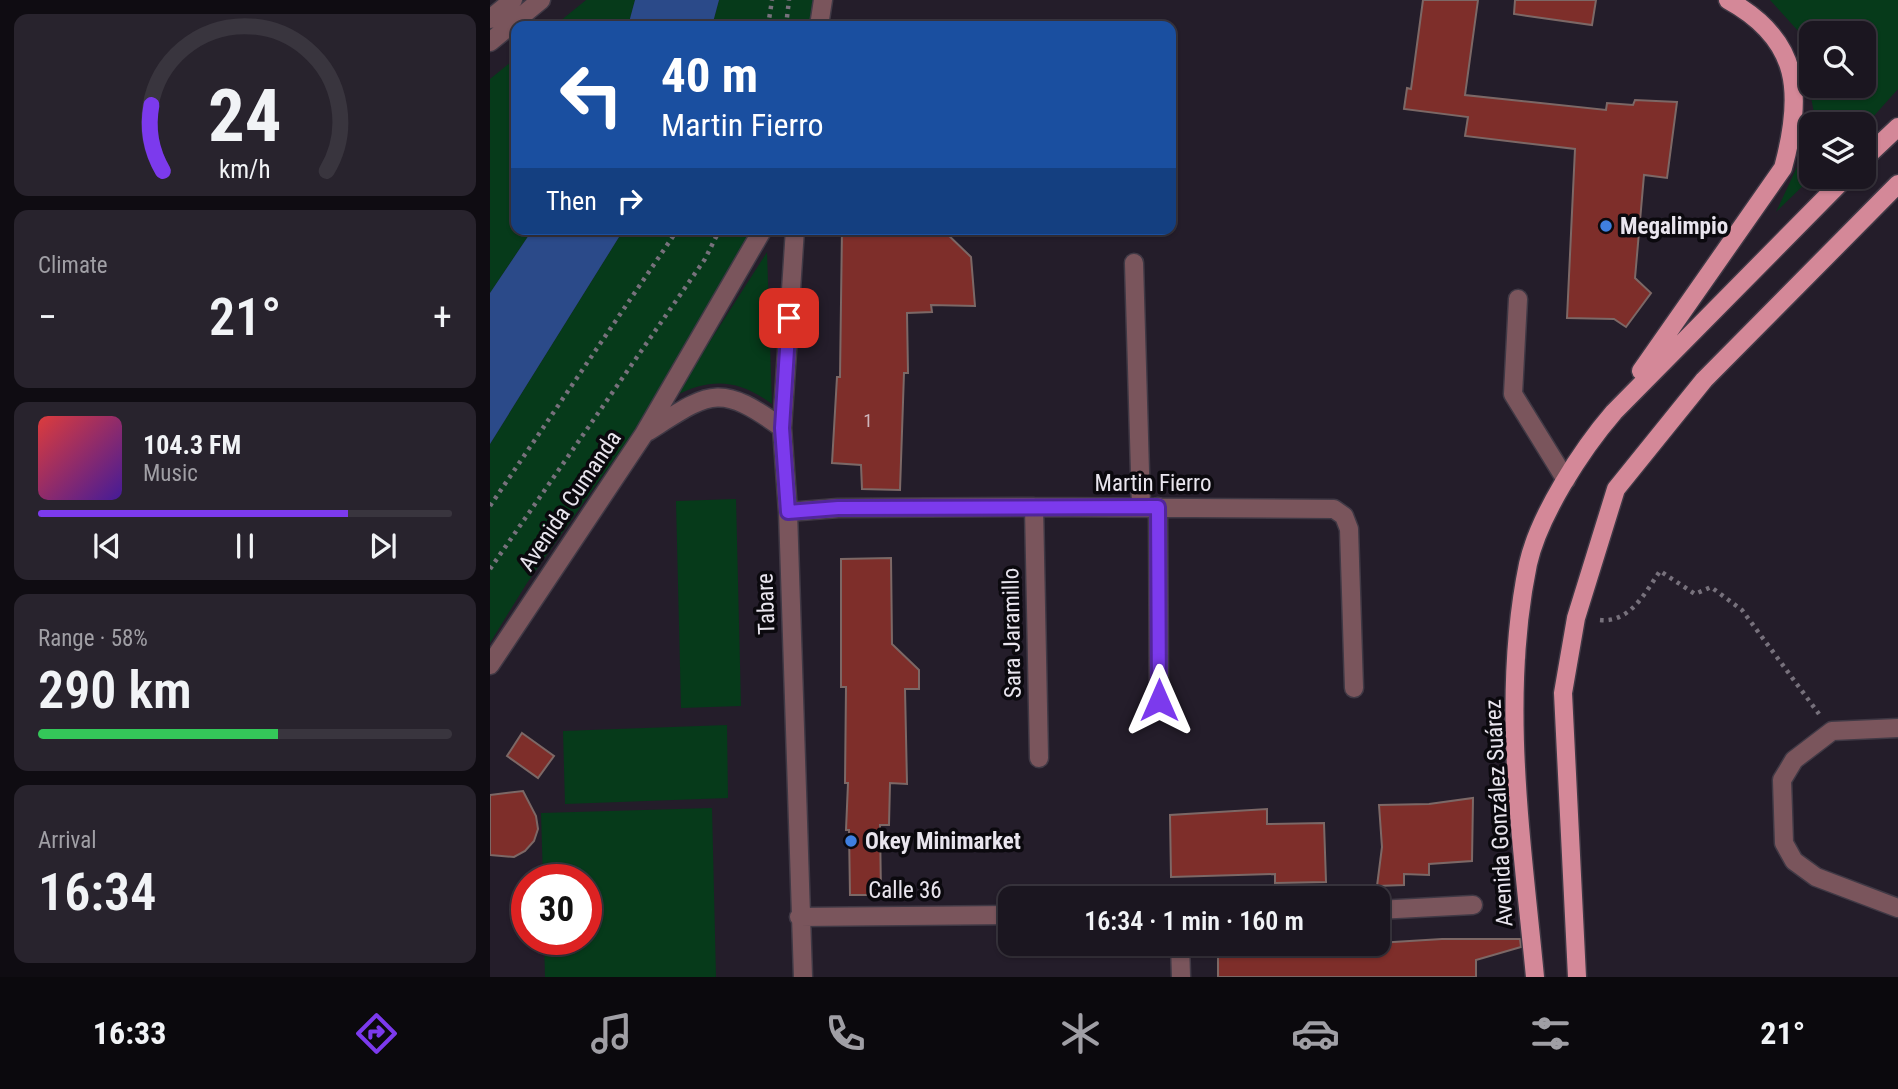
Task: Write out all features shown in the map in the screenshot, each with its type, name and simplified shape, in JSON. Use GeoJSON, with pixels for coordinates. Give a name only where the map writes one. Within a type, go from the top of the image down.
{"type":"FeatureCollection","features":[{"type":"Feature","properties":{"kind":"main road"},"geometry":{"type":"LineString","coordinates":[[1614,412],[1783,168],[1793,132],[1794,93],[1789,64],[1777,37],[1754,14],[1728,0]]}},
{"type":"Feature","properties":{"kind":"main road"},"geometry":{"type":"LineString","coordinates":[[1876,148],[1898,127]]}},
{"type":"Feature","properties":{"kind":"main road"},"geometry":{"type":"LineString","coordinates":[[1577,977],[1563,692],[1576,618],[1616,489],[1704,380],[1898,184]]}},
{"type":"Feature","properties":{"kind":"main road","name":"Avenida González Suárez"},"geometry":{"type":"LineString","coordinates":[[1535,977],[1517,778],[1515,700],[1529,562],[1566,480],[1592,437],[1834,189]]}},
{"type":"Feature","properties":{"kind":"street"},"geometry":{"type":"LineString","coordinates":[[490,19],[513,0]]}},
{"type":"Feature","properties":{"kind":"street"},"geometry":{"type":"LineString","coordinates":[[515,21],[541,0]]}},
{"type":"Feature","properties":{"kind":"street"},"geometry":{"type":"LineString","coordinates":[[819,21],[823,0]]}},
{"type":"Feature","properties":{"kind":"street"},"geometry":{"type":"LineString","coordinates":[[490,42],[511,25]]}},
{"type":"Feature","properties":{"kind":"street","name":"Avenida Cumanda"},"geometry":{"type":"LineString","coordinates":[[490,665],[644,434],[760,235]]}},
{"type":"Feature","properties":{"kind":"street","name":"Tabare"},"geometry":{"type":"LineString","coordinates":[[795,235],[782,428],[788,512],[803,977]]}},
{"type":"Feature","properties":{"kind":"street"},"geometry":{"type":"LineString","coordinates":[[1134,263],[1159,700]]}},
{"type":"Feature","properties":{"kind":"street"},"geometry":{"type":"LineString","coordinates":[[1518,299],[1513,394],[1566,480]]}},
{"type":"Feature","properties":{"kind":"street","name":"Avenida Cumanda"},"geometry":{"type":"LineString","coordinates":[[644,434],[700,399],[729,397],[757,410],[782,428]]}},
{"type":"Feature","properties":{"kind":"street","name":"Sara Jaramillo"},"geometry":{"type":"LineString","coordinates":[[1034,507],[1039,758]]}},
{"type":"Feature","properties":{"kind":"street","name":"Martin Fierro"},"geometry":{"type":"LineString","coordinates":[[788,512],[838,508],[1334,509],[1344,516],[1349,529],[1354,688]]}},
{"type":"Feature","properties":{"kind":"street"},"geometry":{"type":"LineString","coordinates":[[1898,728],[1832,731],[1794,760],[1782,780],[1784,843],[1794,861],[1816,877],[1898,908]]}},
{"type":"Feature","properties":{"kind":"street"},"geometry":{"type":"LineString","coordinates":[[1390,910],[1473,905]]}},
{"type":"Feature","properties":{"kind":"street","name":"Calle 36"},"geometry":{"type":"LineString","coordinates":[[799,917],[998,915]]}},
{"type":"Feature","properties":{"kind":"street"},"geometry":{"type":"LineString","coordinates":[[1180,956],[1181,977]]}},
{"type":"Feature","properties":{"kind":"path"},"geometry":{"type":"LineString","coordinates":[[769,21],[772,0]]}},
{"type":"Feature","properties":{"kind":"path"},"geometry":{"type":"LineString","coordinates":[[787,21],[789,0]]}},
{"type":"Feature","properties":{"kind":"path"},"geometry":{"type":"LineString","coordinates":[[490,506],[674,235]]}},
{"type":"Feature","properties":{"kind":"path"},"geometry":{"type":"LineString","coordinates":[[490,569],[705,260],[717,235]]}},
{"type":"Feature","properties":{"kind":"path"},"geometry":{"type":"LineString","coordinates":[[1576,618],[1612,621],[1635,607],[1660,571],[1695,594],[1711,587],[1742,610],[1832,731]]}},
{"type":"Feature","properties":{"kind":"green space"},"geometry":{"type":"Polygon","coordinates":[[[586,0],[635,0],[629,21],[560,21],[586,0]]]}},
{"type":"Feature","properties":{"kind":"green space"},"geometry":{"type":"Polygon","coordinates":[[[719,0],[823,0],[820,21],[713,21],[719,0]]]}},
{"type":"Feature","properties":{"kind":"green space"},"geometry":{"type":"Polygon","coordinates":[[[1770,0],[1898,0],[1898,89],[1876,114],[1814,112],[1811,98],[1876,98],[1876,21],[1799,21],[1799,32],[1770,0]]]}},
{"type":"Feature","properties":{"kind":"green space"},"geometry":{"type":"Polygon","coordinates":[[[511,62],[511,235],[529,235],[490,293],[490,79],[511,62]]]}},
{"type":"Feature","properties":{"kind":"green space"},"geometry":{"type":"Polygon","coordinates":[[[1799,163],[1800,189],[1776,212],[1799,163]]]}},
{"type":"Feature","properties":{"kind":"green space"},"geometry":{"type":"Polygon","coordinates":[[[620,235],[759,235],[649,410],[527,583],[490,643],[490,444],[620,235]]]}},
{"type":"Feature","properties":{"kind":"green space"},"geometry":{"type":"Polygon","coordinates":[[[767,252],[772,404],[748,390],[725,384],[701,386],[675,396],[767,252]]]}},
{"type":"Feature","properties":{"kind":"green space"},"geometry":{"type":"Polygon","coordinates":[[[736,499],[741,706],[681,708],[676,501],[736,499]]]}},
{"type":"Feature","properties":{"kind":"green space"},"geometry":{"type":"Polygon","coordinates":[[[727,725],[728,798],[565,804],[563,731],[727,725]]]}},
{"type":"Feature","properties":{"kind":"green space"},"geometry":{"type":"Polygon","coordinates":[[[712,808],[716,977],[545,977],[544,955],[602,955],[602,864],[543,864],[541,813],[712,808]]]}},
{"type":"Feature","properties":{"kind":"water"},"geometry":{"type":"Polygon","coordinates":[[[635,0],[719,0],[713,21],[629,21],[635,0]]]}},
{"type":"Feature","properties":{"kind":"water"},"geometry":{"type":"Polygon","coordinates":[[[529,235],[620,235],[490,444],[490,293],[529,235]]]}},
{"type":"Feature","properties":{"kind":"building"},"geometry":{"type":"Polygon","coordinates":[[[1423,0],[1478,0],[1465,95],[1606,110],[1607,103],[1633,105],[1635,100],[1677,102],[1667,178],[1644,175],[1635,278],[1651,293],[1626,327],[1614,319],[1567,318],[1575,149],[1465,136],[1468,117],[1404,109],[1407,88],[1411,89],[1423,0]]]}},
{"type":"Feature","properties":{"kind":"building"},"geometry":{"type":"Polygon","coordinates":[[[1515,0],[1596,0],[1592,25],[1514,14],[1515,0]]]}},
{"type":"Feature","properties":{"kind":"building"},"geometry":{"type":"Polygon","coordinates":[[[842,235],[948,235],[971,257],[975,306],[931,305],[932,312],[907,313],[908,373],[904,373],[900,490],[862,489],[861,465],[832,463],[837,377],[840,377],[842,235]]]}},
{"type":"Feature","properties":{"kind":"building"},"geometry":{"type":"Polygon","coordinates":[[[891,558],[892,644],[919,670],[919,689],[905,689],[907,784],[890,783],[889,825],[880,825],[881,895],[850,895],[849,830],[846,830],[848,783],[845,783],[846,687],[841,687],[841,559],[891,558]]]}},
{"type":"Feature","properties":{"kind":"building"},"geometry":{"type":"Polygon","coordinates":[[[522,733],[554,756],[538,778],[507,756],[522,733]]]}},
{"type":"Feature","properties":{"kind":"building"},"geometry":{"type":"Polygon","coordinates":[[[523,791],[536,816],[538,829],[534,841],[525,851],[514,857],[490,855],[490,795],[523,791]]]}},
{"type":"Feature","properties":{"kind":"building"},"geometry":{"type":"Polygon","coordinates":[[[1473,798],[1472,861],[1429,864],[1429,875],[1404,874],[1404,885],[1377,886],[1382,847],[1379,805],[1429,804],[1473,798]]]}},
{"type":"Feature","properties":{"kind":"building"},"geometry":{"type":"Polygon","coordinates":[[[1267,809],[1267,824],[1324,823],[1326,882],[1275,883],[1275,874],[1171,877],[1170,815],[1267,809]]]}},
{"type":"Feature","properties":{"kind":"building"},"geometry":{"type":"Polygon","coordinates":[[[1520,939],[1521,947],[1476,960],[1476,977],[1218,977],[1218,956],[1390,956],[1390,942],[1520,939]]]}},
{"type":"Feature","properties":{"kind":"place","name":"Megalimpio"},"geometry":{"type":"Point","coordinates":[1606,226]}},
{"type":"Feature","properties":{"kind":"place","name":"Okey Minimarket"},"geometry":{"type":"Point","coordinates":[851,841]}},
{"type":"Feature","properties":{"kind":"route"},"geometry":{"type":"LineString","coordinates":[[789,318],[782,428],[788,512],[838,508],[1158,507],[1159,700]]}}]}
